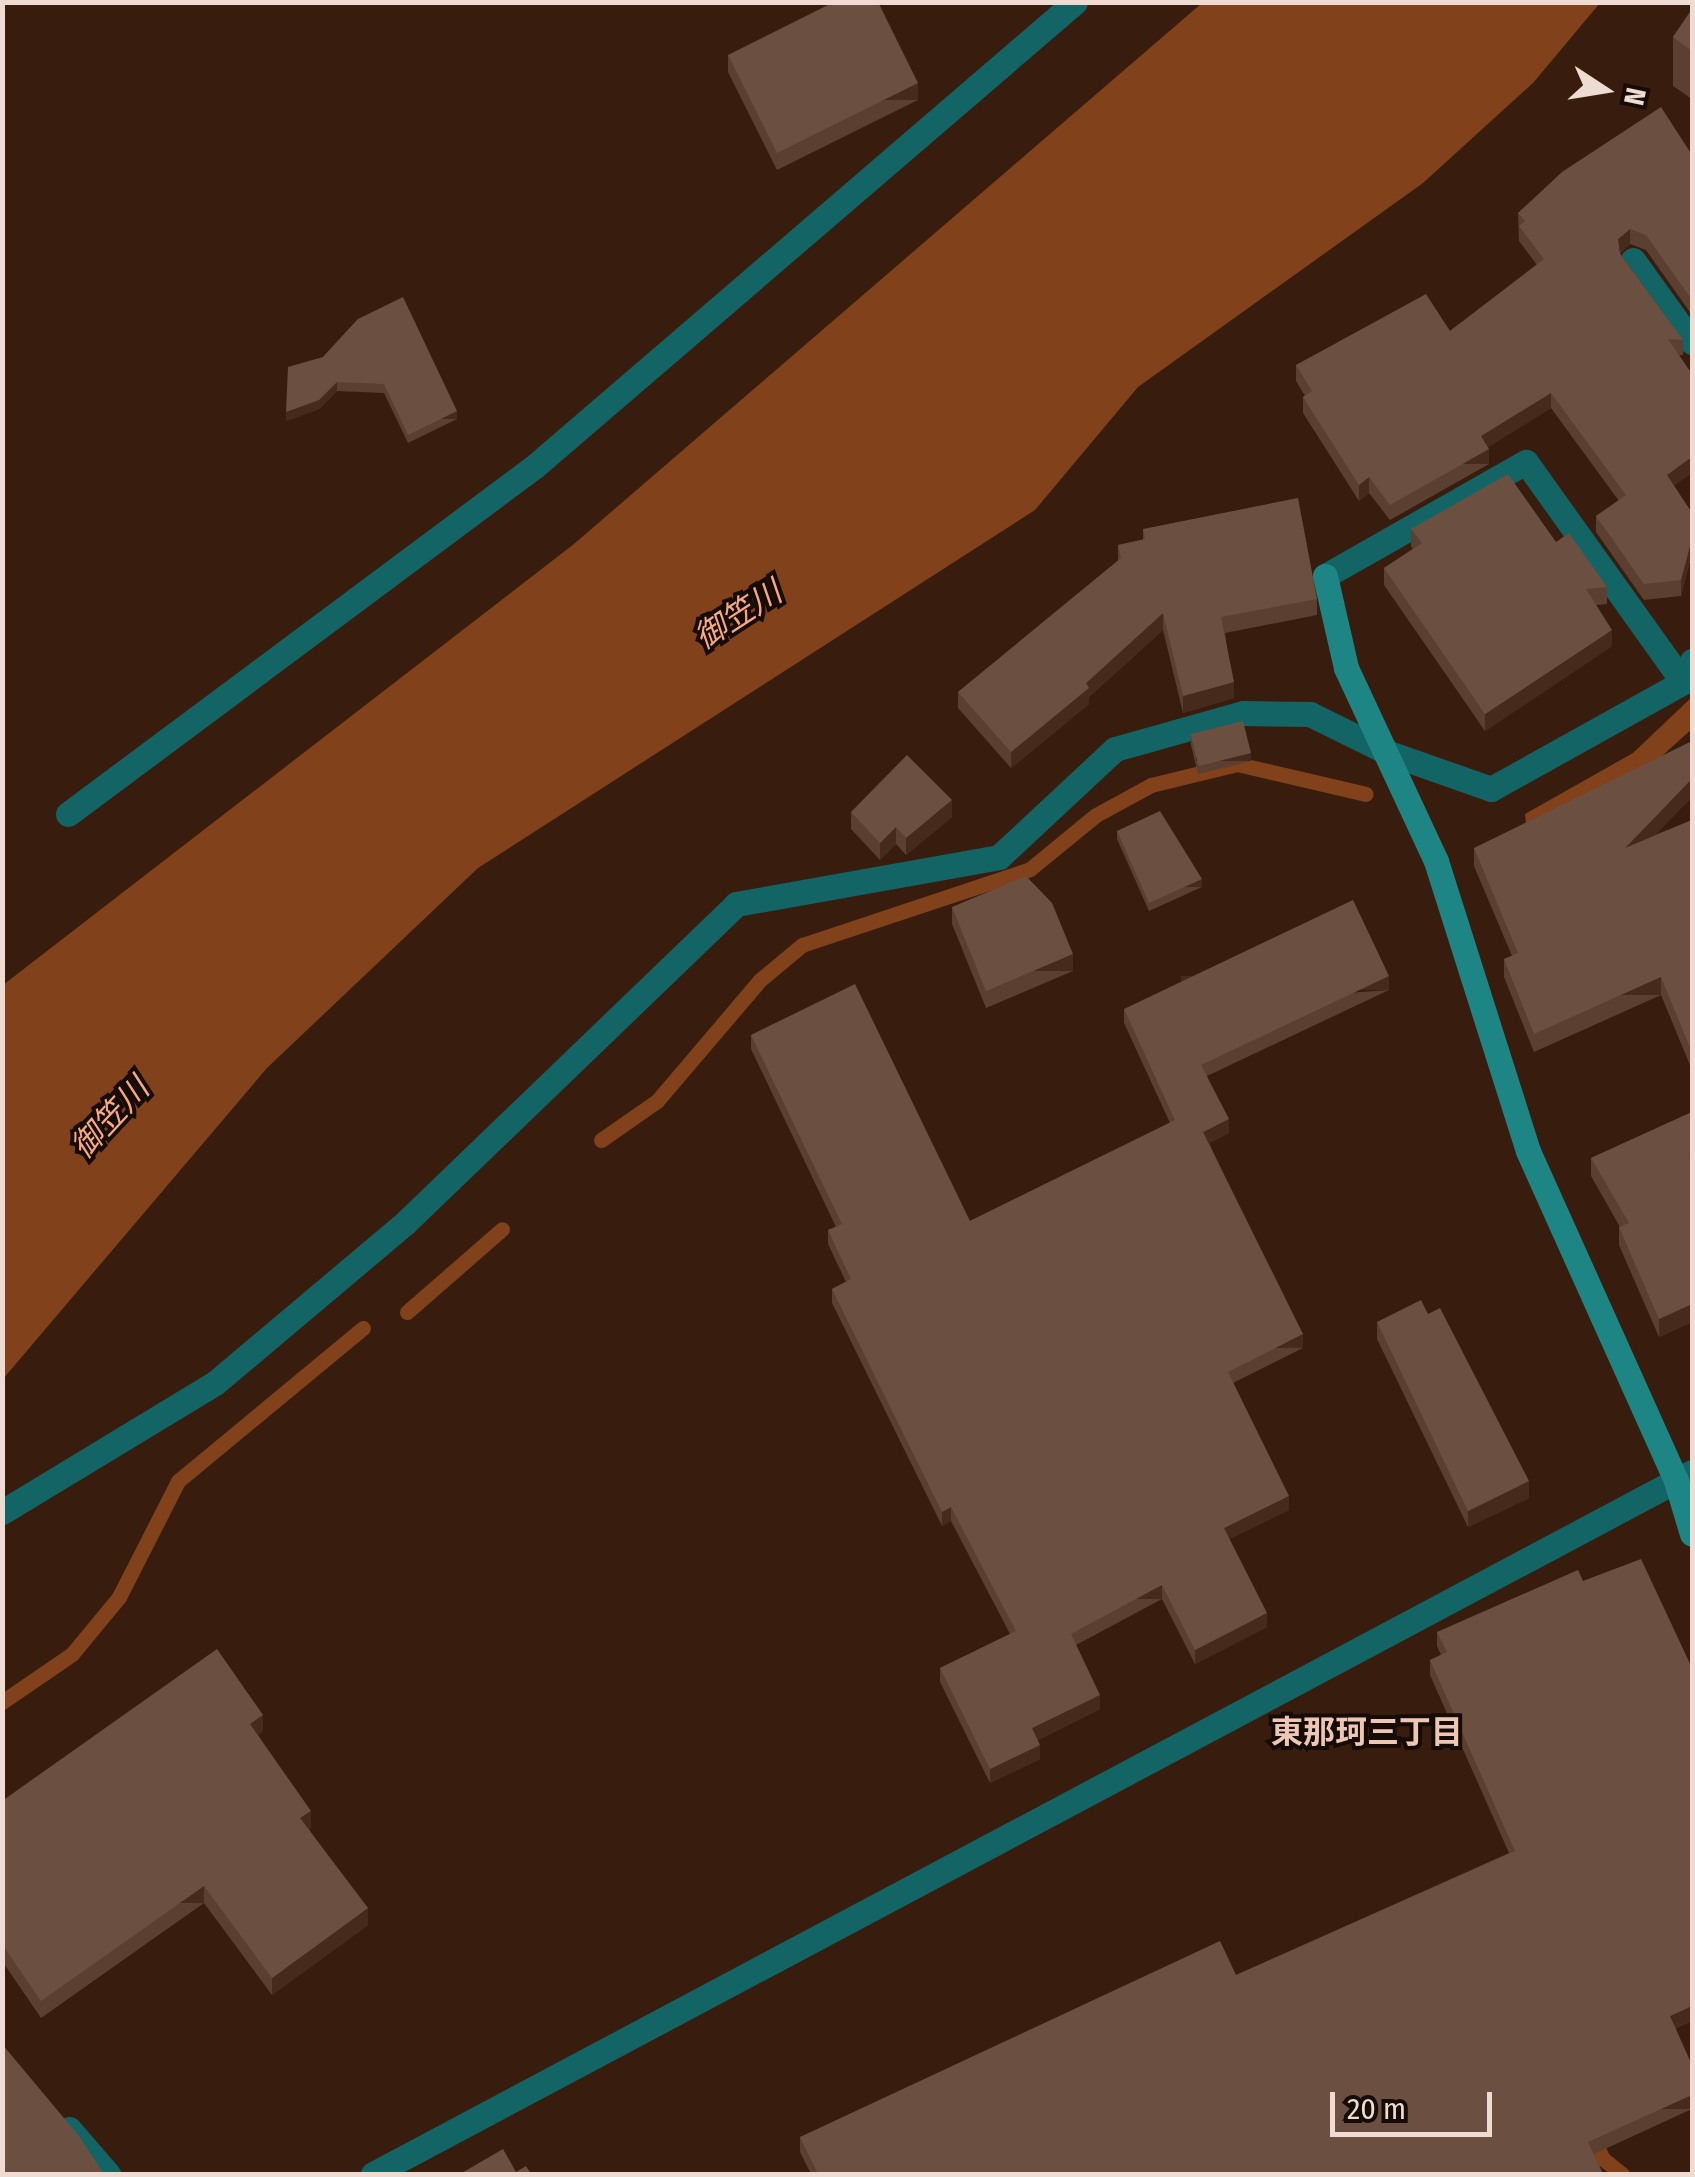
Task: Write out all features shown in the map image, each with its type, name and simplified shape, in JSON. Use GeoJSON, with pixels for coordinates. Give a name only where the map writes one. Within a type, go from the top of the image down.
{"type":"FeatureCollection","features":[{"type":"Feature","properties":{"kind":"street"},"geometry":{"type":"LineString","coordinates":[[68,814],[535,466],[1075,2]]}},
{"type":"Feature","properties":{"kind":"street"},"geometry":{"type":"LineString","coordinates":[[1633,260],[1692,342]]}},
{"type":"Feature","properties":{"kind":"street"},"geometry":{"type":"LineString","coordinates":[[2,1512],[215,1384],[405,1223],[736,904],[999,857],[1115,749],[1242,713],[1310,714],[1389,752],[1491,789],[1688,671],[1526,462],[1325,576],[1346,668],[1389,752],[1436,861],[1528,1151],[1684,1477],[1692,1534]]}},
{"type":"Feature","properties":{"kind":"street"},"geometry":{"type":"LineString","coordinates":[[373,2174],[1684,1477]]}},
{"type":"Feature","properties":{"kind":"street"},"geometry":{"type":"LineString","coordinates":[[49,2106],[108,2174]]}},
{"type":"Feature","properties":{"kind":"water","name":"御笠川"},"geometry":{"type":"Polygon","coordinates":[[[1202,3],[1600,3],[1533,83],[1423,183],[1138,387],[1035,510],[478,868],[267,1068],[3,1379],[3,985],[574,544],[1202,3]]]}},
{"type":"Feature","properties":{"kind":"water"},"geometry":{"type":"Polygon","coordinates":[[[1692,697],[1692,729],[1643,773],[1527,833],[1525,814],[1633,753],[1692,697]]]}},
{"type":"Feature","properties":{"kind":"building"},"geometry":{"type":"Polygon","coordinates":[[[834,2],[878,2],[918,83],[777,153],[728,55],[834,2]]]}},
{"type":"Feature","properties":{"kind":"building"},"geometry":{"type":"Polygon","coordinates":[[[1692,9],[1692,51],[1673,37],[1692,9]]]}},
{"type":"Feature","properties":{"kind":"building"},"geometry":{"type":"Polygon","coordinates":[[[1661,107],[1692,155],[1692,300],[1646,235],[1630,229],[1618,239],[1620,254],[1683,340],[1668,339],[1692,374],[1692,457],[1667,475],[1692,513],[1692,538],[1681,580],[1644,584],[1596,516],[1626,495],[1551,393],[1481,436],[1489,449],[1390,505],[1369,477],[1359,485],[1303,397],[1312,391],[1296,365],[1426,294],[1450,331],[1544,259],[1519,226],[1525,221],[1518,213],[1562,172],[1661,107]]]}},
{"type":"Feature","properties":{"kind":"building"},"geometry":{"type":"Polygon","coordinates":[[[403,297],[457,411],[408,435],[384,384],[337,382],[319,400],[286,412],[288,367],[323,357],[358,319],[403,297]]]}},
{"type":"Feature","properties":{"kind":"building"},"geometry":{"type":"Polygon","coordinates":[[[1508,474],[1556,542],[1569,533],[1607,587],[1586,589],[1612,630],[1485,714],[1384,568],[1422,543],[1411,529],[1508,474]]]}},
{"type":"Feature","properties":{"kind":"building"},"geometry":{"type":"Polygon","coordinates":[[[1298,498],[1317,599],[1221,617],[1234,682],[1183,696],[1163,613],[1086,683],[1089,688],[1011,752],[958,692],[1121,558],[1118,545],[1145,539],[1143,529],[1298,498]]]}},
{"type":"Feature","properties":{"kind":"building"},"geometry":{"type":"Polygon","coordinates":[[[1243,721],[1251,753],[1199,766],[1191,734],[1243,721]]]}},
{"type":"Feature","properties":{"kind":"building"},"geometry":{"type":"Polygon","coordinates":[[[1692,741],[1692,779],[1625,848],[1692,820],[1692,1052],[1661,977],[1534,1034],[1504,959],[1518,953],[1474,848],[1692,741]]]}},
{"type":"Feature","properties":{"kind":"building"},"geometry":{"type":"Polygon","coordinates":[[[907,755],[952,800],[906,838],[896,827],[880,843],[851,812],[907,755]]]}},
{"type":"Feature","properties":{"kind":"building"},"geometry":{"type":"Polygon","coordinates":[[[1160,811],[1202,879],[1149,903],[1117,831],[1160,811]]]}},
{"type":"Feature","properties":{"kind":"building"},"geometry":{"type":"Polygon","coordinates":[[[1026,876],[1052,903],[1073,954],[986,991],[952,907],[1026,876]]]}},
{"type":"Feature","properties":{"kind":"building"},"geometry":{"type":"Polygon","coordinates":[[[1353,900],[1389,976],[1201,1065],[1229,1119],[1203,1132],[1303,1334],[1228,1372],[1289,1496],[1224,1528],[1267,1613],[1195,1650],[1162,1585],[1071,1634],[1100,1695],[1032,1728],[1040,1745],[990,1769],[940,1668],[1016,1631],[951,1507],[942,1512],[832,1289],[851,1279],[828,1230],[842,1224],[751,1035],[855,984],[970,1221],[1175,1120],[1124,1009],[1353,900]]]}},
{"type":"Feature","properties":{"kind":"building"},"geometry":{"type":"Polygon","coordinates":[[[1692,1112],[1692,1304],[1659,1319],[1619,1227],[1629,1223],[1591,1158],[1692,1112]]]}},
{"type":"Feature","properties":{"kind":"building"},"geometry":{"type":"Polygon","coordinates":[[[1421,1300],[1428,1314],[1440,1308],[1529,1481],[1468,1511],[1377,1322],[1421,1300]]]}},
{"type":"Feature","properties":{"kind":"building"},"geometry":{"type":"Polygon","coordinates":[[[1641,1559],[1692,1668],[1692,2006],[1670,2016],[1692,2065],[1692,2095],[1588,2142],[1603,2174],[818,2174],[800,2137],[1220,1941],[1236,1975],[1515,1851],[1430,1660],[1447,1652],[1437,1632],[1578,1570],[1583,1581],[1641,1559]]]}},
{"type":"Feature","properties":{"kind":"building"},"geometry":{"type":"Polygon","coordinates":[[[217,1649],[263,1715],[250,1724],[311,1811],[300,1818],[368,1908],[272,1978],[204,1886],[41,2001],[2,1944],[2,1801],[217,1649]]]}},
{"type":"Feature","properties":{"kind":"building"},"geometry":{"type":"Polygon","coordinates":[[[2,2044],[79,2136],[104,2174],[2,2174],[2,2044]]]}},
{"type":"Feature","properties":{"kind":"building"},"geometry":{"type":"Polygon","coordinates":[[[503,2149],[516,2172],[526,2166],[531,2174],[460,2174],[503,2149]]]}},
{"type":"Feature","properties":{"kind":"waterway"},"geometry":{"type":"LineString","coordinates":[[601,1140],[657,1101],[760,980],[802,945],[1030,869],[1096,815],[1151,785],[1237,764],[1366,794]]}},
{"type":"Feature","properties":{"kind":"waterway"},"geometry":{"type":"LineString","coordinates":[[407,1312],[502,1229]]}},
{"type":"Feature","properties":{"kind":"waterway"},"geometry":{"type":"LineString","coordinates":[[2,1702],[72,1654],[119,1597],[178,1481],[363,1328]]}},
{"type":"Feature","properties":{"kind":"waterway"},"geometry":{"type":"LineString","coordinates":[[1592,2134],[1602,2158],[1622,2174]]}},
{"type":"Feature","properties":{"kind":"district","name":"東那珂三丁目"},"geometry":{"type":"Point","coordinates":[1367,1732]}}]}
